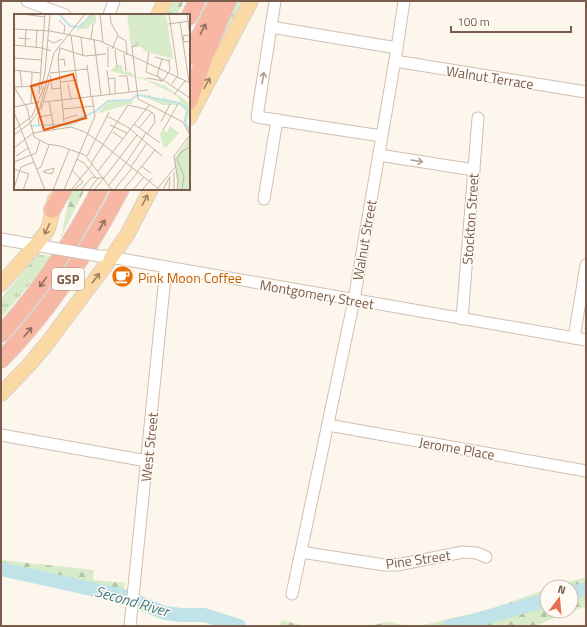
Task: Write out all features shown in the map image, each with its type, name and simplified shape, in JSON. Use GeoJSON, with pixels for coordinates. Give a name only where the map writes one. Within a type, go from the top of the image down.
{"type":"FeatureCollection","features":[{"type":"Feature","properties":{"kind":"highway"},"geometry":{"type":"LineString","coordinates":[[182,14],[190,1]]}},
{"type":"Feature","properties":{"kind":"highway"},"geometry":{"type":"LineString","coordinates":[[190,15],[197,1]]}},
{"type":"Feature","properties":{"kind":"highway"},"geometry":{"type":"LineString","coordinates":[[190,55],[218,1]]}},
{"type":"Feature","properties":{"kind":"highway"},"geometry":{"type":"LineString","coordinates":[[190,99],[205,56],[228,1]]}},
{"type":"Feature","properties":{"kind":"highway"},"geometry":{"type":"LineString","coordinates":[[52,210],[63,190]]}},
{"type":"Feature","properties":{"kind":"highway","name":"GSP"},"geometry":{"type":"LineString","coordinates":[[1,334],[47,278],[99,190]]}},
{"type":"Feature","properties":{"kind":"highway","name":"GSP"},"geometry":{"type":"LineString","coordinates":[[1,360],[37,320],[72,273],[96,235],[120,190]]}},
{"type":"Feature","properties":{"kind":"main road"},"geometry":{"type":"LineString","coordinates":[[158,14],[165,1]]}},
{"type":"Feature","properties":{"kind":"main road"},"geometry":{"type":"LineString","coordinates":[[190,116],[251,1]]}},
{"type":"Feature","properties":{"kind":"main road"},"geometry":{"type":"LineString","coordinates":[[1,284],[47,231],[56,190]]}},
{"type":"Feature","properties":{"kind":"main road"},"geometry":{"type":"LineString","coordinates":[[1,394],[45,346],[105,257],[127,235],[150,190]]}},
{"type":"Feature","properties":{"kind":"street"},"geometry":{"type":"LineString","coordinates":[[27,1],[61,14]]}},
{"type":"Feature","properties":{"kind":"street"},"geometry":{"type":"LineString","coordinates":[[109,14],[114,1]]}},
{"type":"Feature","properties":{"kind":"street"},"geometry":{"type":"LineString","coordinates":[[275,1],[257,117],[381,136]]}},
{"type":"Feature","properties":{"kind":"street","name":"Walnut Street"},"geometry":{"type":"LineString","coordinates":[[292,594],[354,300],[404,1]]}},
{"type":"Feature","properties":{"kind":"street"},"geometry":{"type":"LineString","coordinates":[[271,27],[397,48]]}},
{"type":"Feature","properties":{"kind":"street","name":"Walnut Terrace"},"geometry":{"type":"LineString","coordinates":[[395,61],[586,92]]}},
{"type":"Feature","properties":{"kind":"street","name":"Stockton Street"},"geometry":{"type":"LineString","coordinates":[[462,319],[478,118]]}},
{"type":"Feature","properties":{"kind":"street"},"geometry":{"type":"LineString","coordinates":[[264,199],[277,120]]}},
{"type":"Feature","properties":{"kind":"street"},"geometry":{"type":"LineString","coordinates":[[379,155],[474,170]]}},
{"type":"Feature","properties":{"kind":"street","name":"Montgomery Street"},"geometry":{"type":"LineString","coordinates":[[1,239],[586,340]]}},
{"type":"Feature","properties":{"kind":"street"},"geometry":{"type":"LineString","coordinates":[[574,338],[586,265]]}},
{"type":"Feature","properties":{"kind":"street","name":"West Street"},"geometry":{"type":"LineString","coordinates":[[130,626],[166,267]]}},
{"type":"Feature","properties":{"kind":"street","name":"Jerome Place"},"geometry":{"type":"LineString","coordinates":[[328,425],[586,471]]}},
{"type":"Feature","properties":{"kind":"street"},"geometry":{"type":"LineString","coordinates":[[1,435],[147,461]]}},
{"type":"Feature","properties":{"kind":"street","name":"Pine Street"},"geometry":{"type":"LineString","coordinates":[[301,552],[391,566],[464,552],[477,553],[486,557]]}},
{"type":"Feature","properties":{"kind":"green space"},"geometry":{"type":"Polygon","coordinates":[[[174,1],[184,1],[178,14],[168,14],[174,1]]]}},
{"type":"Feature","properties":{"kind":"green space"},"geometry":{"type":"Polygon","coordinates":[[[237,1],[243,1],[208,69],[237,1]]]}},
{"type":"Feature","properties":{"kind":"green space"},"geometry":{"type":"Polygon","coordinates":[[[72,190],[84,190],[61,237],[70,195],[72,190]]]}},
{"type":"Feature","properties":{"kind":"green space"},"geometry":{"type":"Polygon","coordinates":[[[38,254],[53,257],[1,318],[1,298],[38,254]]]}},
{"type":"Feature","properties":{"kind":"green space"},"geometry":{"type":"Polygon","coordinates":[[[1,560],[94,570],[93,580],[125,583],[123,596],[52,581],[1,576],[1,560]]]}},
{"type":"Feature","properties":{"kind":"green space"},"geometry":{"type":"Polygon","coordinates":[[[586,577],[586,607],[579,609],[579,579],[586,577]]]}},
{"type":"Feature","properties":{"kind":"green space"},"geometry":{"type":"Polygon","coordinates":[[[539,592],[539,619],[552,619],[535,626],[419,626],[487,610],[539,592]]]}},
{"type":"Feature","properties":{"kind":"green space"},"geometry":{"type":"Polygon","coordinates":[[[282,620],[304,626],[279,626],[282,620]]]}},
{"type":"Feature","properties":{"kind":"green space"},"geometry":{"type":"Polygon","coordinates":[[[388,622],[407,626],[367,626],[388,622]]]}},
{"type":"Feature","properties":{"kind":"waterway","name":"Second River"},"geometry":{"type":"LineString","coordinates":[[1,569],[123,596],[165,613],[204,615],[239,626]]}},
{"type":"Feature","properties":{"kind":"waterway","name":"Second River"},"geometry":{"type":"LineString","coordinates":[[579,591],[586,589]]}},
{"type":"Feature","properties":{"kind":"waterway","name":"Second River"},"geometry":{"type":"LineString","coordinates":[[450,626],[539,602]]}},
{"type":"Feature","properties":{"kind":"place","name":"Pink Moon Coffee"},"geometry":{"type":"Point","coordinates":[122,277]}}]}
